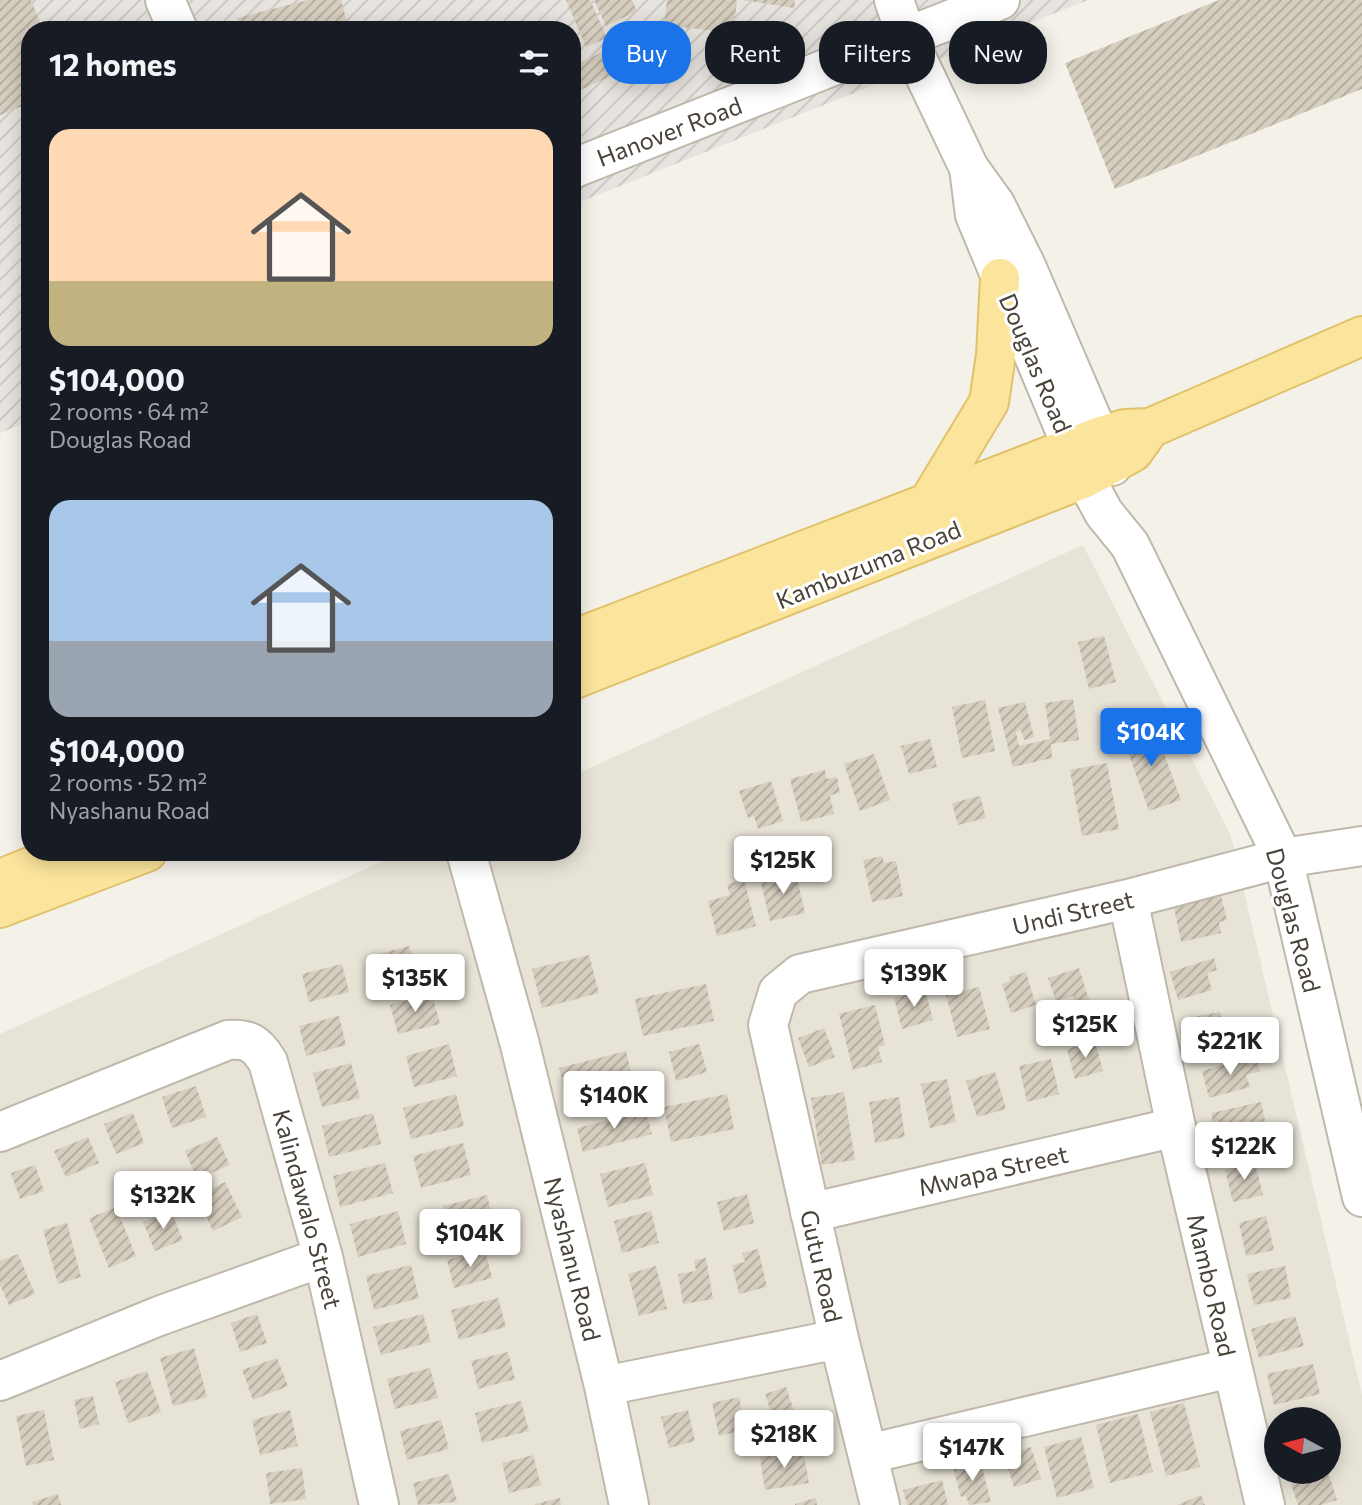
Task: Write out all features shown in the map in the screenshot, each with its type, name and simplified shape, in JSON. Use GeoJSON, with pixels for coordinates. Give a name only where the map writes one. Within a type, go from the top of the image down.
{"type":"FeatureCollection","features":[{"type":"Feature","properties":{"kind":"main road"},"geometry":{"type":"LineString","coordinates":[[928,503],[989,402],[996,355],[1000,278]]}},
{"type":"Feature","properties":{"kind":"main road","name":"Kambuzuma Road"},"geometry":{"type":"LineString","coordinates":[[581,676],[1092,457],[1125,429],[1150,428],[1362,336]]}},
{"type":"Feature","properties":{"kind":"main road","name":"Kambuzuma Road"},"geometry":{"type":"LineString","coordinates":[[581,637],[928,503],[1092,457]]}},
{"type":"Feature","properties":{"kind":"main road"},"geometry":{"type":"LineString","coordinates":[[0,879],[45,861]]}},
{"type":"Feature","properties":{"kind":"main road"},"geometry":{"type":"LineString","coordinates":[[0,908],[123,861]]}},
{"type":"Feature","properties":{"kind":"street"},"geometry":{"type":"LineString","coordinates":[[165,0],[174,21]]}},
{"type":"Feature","properties":{"kind":"street","name":"Douglas Road"},"geometry":{"type":"LineString","coordinates":[[894,0],[901,21]]}},
{"type":"Feature","properties":{"kind":"street","name":"Hanover Road"},"geometry":{"type":"LineString","coordinates":[[935,27],[1000,0]]}},
{"type":"Feature","properties":{"kind":"street","name":"Hanover Road"},"geometry":{"type":"LineString","coordinates":[[581,165],[819,72]]}},
{"type":"Feature","properties":{"kind":"street","name":"Douglas Road"},"geometry":{"type":"LineString","coordinates":[[929,84],[969,168],[995,204],[1026,266],[1092,457]]}},
{"type":"Feature","properties":{"kind":"street","name":"Douglas Road"},"geometry":{"type":"LineString","coordinates":[[969,168],[975,215],[1000,278],[1092,457],[1124,508],[1130,545],[1283,858],[1362,1197]]}},
{"type":"Feature","properties":{"kind":"street","name":"Undi Street"},"geometry":{"type":"LineString","coordinates":[[768,1025],[778,992],[800,974],[1128,900],[1283,858],[1362,846]]}},
{"type":"Feature","properties":{"kind":"street","name":"Nyashanu Road"},"geometry":{"type":"LineString","coordinates":[[469,861],[519,1041],[604,1386],[629,1505]]}},
{"type":"Feature","properties":{"kind":"street","name":"Mambo Road"},"geometry":{"type":"LineString","coordinates":[[1128,900],[1176,1127],[1265,1505]]}},
{"type":"Feature","properties":{"kind":"street","name":"Gutu Road"},"geometry":{"type":"LineString","coordinates":[[768,1025],[839,1339],[880,1505]]}},
{"type":"Feature","properties":{"kind":"street","name":"Kalindawalo Street"},"geometry":{"type":"LineString","coordinates":[[0,1132],[228,1040],[245,1039],[259,1047],[268,1062],[323,1257],[379,1505]]}},
{"type":"Feature","properties":{"kind":"street","name":"Mwapa Street"},"geometry":{"type":"LineString","coordinates":[[810,1213],[1176,1127]]}},
{"type":"Feature","properties":{"kind":"street"},"geometry":{"type":"LineString","coordinates":[[0,1381],[159,1317],[323,1257]]}},
{"type":"Feature","properties":{"kind":"street"},"geometry":{"type":"LineString","coordinates":[[604,1386],[839,1339]]}},
{"type":"Feature","properties":{"kind":"street"},"geometry":{"type":"LineString","coordinates":[[867,1454],[1231,1368]]}},
{"type":"Feature","properties":{"kind":"shaded area"},"geometry":{"type":"Polygon","coordinates":[[[0,0],[1088,0],[1035,21],[949,21],[949,55],[935,61],[935,21],[819,21],[819,84],[877,84],[581,201],[581,21],[21,21],[21,425],[0,433],[0,0]]]}},
{"type":"Feature","properties":{"kind":"shaded area"},"geometry":{"type":"Polygon","coordinates":[[[1083,545],[1231,836],[1362,1395],[1362,1505],[0,1505],[0,1034],[383,861],[581,861],[581,772],[1083,545]]]}},
{"type":"Feature","properties":{"kind":"building"},"geometry":{"type":"Polygon","coordinates":[[[0,0],[31,0],[39,21],[21,21],[21,107],[0,115],[0,0]]]}},
{"type":"Feature","properties":{"kind":"building"},"geometry":{"type":"Polygon","coordinates":[[[308,0],[341,0],[347,21],[238,21],[237,18],[308,0]]]}},
{"type":"Feature","properties":{"kind":"building"},"geometry":{"type":"Polygon","coordinates":[[[566,0],[590,0],[602,27],[602,40],[586,47],[581,35],[581,21],[575,21],[566,0]]]}},
{"type":"Feature","properties":{"kind":"building"},"geometry":{"type":"Polygon","coordinates":[[[594,0],[632,0],[637,11],[616,21],[604,21],[594,0]]]}},
{"type":"Feature","properties":{"kind":"building"},"geometry":{"type":"Polygon","coordinates":[[[667,0],[737,0],[734,21],[705,21],[705,30],[691,28],[691,21],[664,21],[667,0]]]}},
{"type":"Feature","properties":{"kind":"building"},"geometry":{"type":"Polygon","coordinates":[[[743,0],[795,0],[794,8],[743,0]]]}},
{"type":"Feature","properties":{"kind":"building"},"geometry":{"type":"Polygon","coordinates":[[[1219,0],[1362,0],[1362,89],[1115,189],[1065,63],[1219,0]]]}},
{"type":"Feature","properties":{"kind":"building"},"geometry":{"type":"Polygon","coordinates":[[[602,52],[602,80],[581,90],[581,62],[602,52]]]}},
{"type":"Feature","properties":{"kind":"building"},"geometry":{"type":"Polygon","coordinates":[[[1104,636],[1116,682],[1089,689],[1078,642],[1104,636]]]}},
{"type":"Feature","properties":{"kind":"building"},"geometry":{"type":"Polygon","coordinates":[[[1073,699],[1079,740],[1051,744],[1052,758],[1013,767],[998,708],[1025,702],[1034,737],[1024,740],[1021,730],[1016,732],[1019,746],[1050,739],[1045,703],[1073,699]]]}},
{"type":"Feature","properties":{"kind":"building"},"geometry":{"type":"Polygon","coordinates":[[[985,700],[995,751],[962,758],[952,707],[985,700]]]}},
{"type":"Feature","properties":{"kind":"building"},"geometry":{"type":"Polygon","coordinates":[[[1153,724],[1181,800],[1149,811],[1122,735],[1153,724]]]}},
{"type":"Feature","properties":{"kind":"building"},"geometry":{"type":"Polygon","coordinates":[[[930,739],[937,767],[909,774],[901,746],[930,739]]]}},
{"type":"Feature","properties":{"kind":"building"},"geometry":{"type":"Polygon","coordinates":[[[874,754],[890,800],[860,811],[844,764],[874,754]]]}},
{"type":"Feature","properties":{"kind":"building"},"geometry":{"type":"Polygon","coordinates":[[[1107,763],[1119,829],[1082,836],[1070,770],[1107,763]]]}},
{"type":"Feature","properties":{"kind":"building"},"geometry":{"type":"Polygon","coordinates":[[[825,770],[827,779],[837,777],[840,793],[830,795],[834,814],[801,822],[790,779],[825,770]]]}},
{"type":"Feature","properties":{"kind":"building"},"geometry":{"type":"Polygon","coordinates":[[[771,781],[783,821],[758,829],[754,816],[748,818],[739,791],[771,781]]]}},
{"type":"Feature","properties":{"kind":"building"},"geometry":{"type":"Polygon","coordinates":[[[980,796],[986,818],[958,825],[952,803],[980,796]]]}},
{"type":"Feature","properties":{"kind":"building"},"geometry":{"type":"Polygon","coordinates":[[[882,856],[884,863],[896,861],[903,896],[872,902],[863,860],[882,856]]]}},
{"type":"Feature","properties":{"kind":"building"},"geometry":{"type":"Polygon","coordinates":[[[795,870],[805,913],[770,921],[760,879],[795,870]]]}},
{"type":"Feature","properties":{"kind":"building"},"geometry":{"type":"Polygon","coordinates":[[[744,880],[756,926],[717,936],[708,901],[730,895],[727,884],[744,880]]]}},
{"type":"Feature","properties":{"kind":"building"},"geometry":{"type":"Polygon","coordinates":[[[1221,896],[1227,920],[1219,922],[1221,933],[1181,942],[1174,907],[1221,896]]]}},
{"type":"Feature","properties":{"kind":"building"},"geometry":{"type":"Polygon","coordinates":[[[409,946],[417,975],[383,984],[375,955],[409,946]]]}},
{"type":"Feature","properties":{"kind":"building"},"geometry":{"type":"Polygon","coordinates":[[[589,955],[599,993],[542,1008],[532,969],[589,955]]]}},
{"type":"Feature","properties":{"kind":"building"},"geometry":{"type":"Polygon","coordinates":[[[1214,958],[1217,970],[1207,973],[1212,990],[1178,1000],[1170,972],[1214,958]]]}},
{"type":"Feature","properties":{"kind":"building"},"geometry":{"type":"Polygon","coordinates":[[[342,964],[349,992],[309,1002],[302,974],[342,964]]]}},
{"type":"Feature","properties":{"kind":"building"},"geometry":{"type":"Polygon","coordinates":[[[1079,968],[1089,1000],[1076,1004],[1073,996],[1056,1001],[1048,978],[1079,968]]]}},
{"type":"Feature","properties":{"kind":"building"},"geometry":{"type":"Polygon","coordinates":[[[1026,972],[1036,1005],[1011,1013],[1002,984],[1010,981],[1009,977],[1026,972]]]}},
{"type":"Feature","properties":{"kind":"building"},"geometry":{"type":"Polygon","coordinates":[[[706,984],[714,1021],[643,1036],[635,999],[706,984]]]}},
{"type":"Feature","properties":{"kind":"building"},"geometry":{"type":"Polygon","coordinates":[[[979,987],[990,1029],[957,1037],[946,995],[979,987]]]}},
{"type":"Feature","properties":{"kind":"building"},"geometry":{"type":"Polygon","coordinates":[[[925,989],[933,1020],[902,1029],[894,998],[925,989]]]}},
{"type":"Feature","properties":{"kind":"building"},"geometry":{"type":"Polygon","coordinates":[[[432,994],[440,1024],[398,1034],[390,1005],[432,994]]]}},
{"type":"Feature","properties":{"kind":"building"},"geometry":{"type":"Polygon","coordinates":[[[875,1005],[885,1045],[878,1047],[882,1062],[853,1070],[839,1014],[875,1005]]]}},
{"type":"Feature","properties":{"kind":"building"},"geometry":{"type":"Polygon","coordinates":[[[1220,1012],[1223,1032],[1231,1031],[1233,1042],[1193,1049],[1188,1018],[1220,1012]]]}},
{"type":"Feature","properties":{"kind":"building"},"geometry":{"type":"Polygon","coordinates":[[[339,1016],[346,1045],[306,1056],[299,1026],[339,1016]]]}},
{"type":"Feature","properties":{"kind":"building"},"geometry":{"type":"Polygon","coordinates":[[[824,1028],[835,1057],[809,1067],[798,1038],[824,1028]]]}},
{"type":"Feature","properties":{"kind":"building"},"geometry":{"type":"Polygon","coordinates":[[[1095,1041],[1103,1071],[1075,1079],[1067,1049],[1095,1041]]]}},
{"type":"Feature","properties":{"kind":"building"},"geometry":{"type":"Polygon","coordinates":[[[449,1044],[457,1076],[414,1087],[406,1056],[449,1044]]]}},
{"type":"Feature","properties":{"kind":"building"},"geometry":{"type":"Polygon","coordinates":[[[699,1044],[707,1072],[676,1081],[669,1052],[699,1044]]]}},
{"type":"Feature","properties":{"kind":"building"},"geometry":{"type":"Polygon","coordinates":[[[626,1051],[635,1090],[569,1107],[559,1068],[626,1051]]]}},
{"type":"Feature","properties":{"kind":"building"},"geometry":{"type":"Polygon","coordinates":[[[1256,1056],[1260,1071],[1246,1075],[1250,1087],[1209,1098],[1202,1071],[1256,1056]]]}},
{"type":"Feature","properties":{"kind":"building"},"geometry":{"type":"Polygon","coordinates":[[[1051,1059],[1059,1094],[1027,1102],[1019,1066],[1051,1059]]]}},
{"type":"Feature","properties":{"kind":"building"},"geometry":{"type":"Polygon","coordinates":[[[351,1063],[360,1098],[322,1107],[313,1073],[351,1063]]]}},
{"type":"Feature","properties":{"kind":"building"},"geometry":{"type":"Polygon","coordinates":[[[995,1072],[1006,1109],[977,1117],[966,1081],[995,1072]]]}},
{"type":"Feature","properties":{"kind":"building"},"geometry":{"type":"Polygon","coordinates":[[[947,1079],[956,1122],[930,1128],[921,1084],[947,1079]]]}},
{"type":"Feature","properties":{"kind":"building"},"geometry":{"type":"Polygon","coordinates":[[[196,1086],[206,1117],[172,1128],[162,1097],[196,1086]]]}},
{"type":"Feature","properties":{"kind":"building"},"geometry":{"type":"Polygon","coordinates":[[[844,1092],[855,1160],[822,1165],[811,1098],[844,1092]]]}},
{"type":"Feature","properties":{"kind":"building"},"geometry":{"type":"Polygon","coordinates":[[[456,1094],[464,1126],[411,1139],[403,1108],[456,1094]]]}},
{"type":"Feature","properties":{"kind":"building"},"geometry":{"type":"Polygon","coordinates":[[[727,1094],[734,1129],[671,1142],[664,1107],[727,1094]]]}},
{"type":"Feature","properties":{"kind":"building"},"geometry":{"type":"Polygon","coordinates":[[[899,1097],[905,1137],[875,1143],[869,1102],[899,1097]]]}},
{"type":"Feature","properties":{"kind":"building"},"geometry":{"type":"Polygon","coordinates":[[[1261,1102],[1265,1121],[1252,1124],[1256,1141],[1219,1149],[1211,1113],[1261,1102]]]}},
{"type":"Feature","properties":{"kind":"building"},"geometry":{"type":"Polygon","coordinates":[[[646,1111],[652,1134],[583,1152],[577,1128],[646,1111]]]}},
{"type":"Feature","properties":{"kind":"building"},"geometry":{"type":"Polygon","coordinates":[[[133,1113],[144,1143],[116,1154],[104,1124],[133,1113]]]}},
{"type":"Feature","properties":{"kind":"building"},"geometry":{"type":"Polygon","coordinates":[[[373,1113],[381,1144],[329,1157],[322,1126],[373,1113]]]}},
{"type":"Feature","properties":{"kind":"building"},"geometry":{"type":"Polygon","coordinates":[[[88,1137],[99,1163],[66,1177],[54,1151],[88,1137]]]}},
{"type":"Feature","properties":{"kind":"building"},"geometry":{"type":"Polygon","coordinates":[[[217,1137],[230,1165],[197,1179],[185,1151],[217,1137]]]}},
{"type":"Feature","properties":{"kind":"building"},"geometry":{"type":"Polygon","coordinates":[[[463,1143],[471,1175],[421,1188],[413,1156],[463,1143]]]}},
{"type":"Feature","properties":{"kind":"building"},"geometry":{"type":"Polygon","coordinates":[[[385,1163],[393,1193],[340,1207],[333,1176],[385,1163]]]}},
{"type":"Feature","properties":{"kind":"building"},"geometry":{"type":"Polygon","coordinates":[[[645,1163],[653,1195],[608,1207],[600,1174],[645,1163]]]}},
{"type":"Feature","properties":{"kind":"building"},"geometry":{"type":"Polygon","coordinates":[[[1255,1163],[1263,1195],[1233,1202],[1225,1170],[1255,1163]]]}},
{"type":"Feature","properties":{"kind":"building"},"geometry":{"type":"Polygon","coordinates":[[[35,1165],[44,1191],[20,1199],[11,1173],[35,1165]]]}},
{"type":"Feature","properties":{"kind":"building"},"geometry":{"type":"Polygon","coordinates":[[[225,1182],[242,1217],[213,1231],[196,1196],[225,1182]]]}},
{"type":"Feature","properties":{"kind":"building"},"geometry":{"type":"Polygon","coordinates":[[[747,1194],[754,1223],[724,1231],[717,1202],[747,1194]]]}},
{"type":"Feature","properties":{"kind":"building"},"geometry":{"type":"Polygon","coordinates":[[[487,1195],[494,1224],[451,1235],[443,1206],[487,1195]]]}},
{"type":"Feature","properties":{"kind":"building"},"geometry":{"type":"Polygon","coordinates":[[[116,1207],[136,1256],[109,1268],[89,1218],[116,1207]]]}},
{"type":"Feature","properties":{"kind":"building"},"geometry":{"type":"Polygon","coordinates":[[[171,1211],[183,1240],[155,1251],[143,1222],[171,1211]]]}},
{"type":"Feature","properties":{"kind":"building"},"geometry":{"type":"Polygon","coordinates":[[[398,1211],[406,1244],[358,1257],[350,1224],[398,1211]]]}},
{"type":"Feature","properties":{"kind":"building"},"geometry":{"type":"Polygon","coordinates":[[[651,1211],[659,1243],[622,1253],[614,1221],[651,1211]]]}},
{"type":"Feature","properties":{"kind":"building"},"geometry":{"type":"Polygon","coordinates":[[[1266,1216],[1274,1250],[1246,1256],[1239,1223],[1266,1216]]]}},
{"type":"Feature","properties":{"kind":"building"},"geometry":{"type":"Polygon","coordinates":[[[67,1223],[81,1277],[58,1284],[43,1230],[67,1223]]]}},
{"type":"Feature","properties":{"kind":"building"},"geometry":{"type":"Polygon","coordinates":[[[758,1249],[767,1287],[739,1294],[732,1265],[745,1262],[742,1253],[758,1249]]]}},
{"type":"Feature","properties":{"kind":"building"},"geometry":{"type":"Polygon","coordinates":[[[485,1250],[492,1278],[454,1288],[447,1260],[485,1250]]]}},
{"type":"Feature","properties":{"kind":"building"},"geometry":{"type":"Polygon","coordinates":[[[18,1254],[35,1294],[9,1305],[0,1285],[0,1261],[18,1254]]]}},
{"type":"Feature","properties":{"kind":"building"},"geometry":{"type":"Polygon","coordinates":[[[706,1258],[713,1299],[683,1304],[678,1274],[696,1271],[694,1260],[706,1258]]]}},
{"type":"Feature","properties":{"kind":"building"},"geometry":{"type":"Polygon","coordinates":[[[411,1265],[419,1298],[374,1310],[366,1276],[411,1265]]]}},
{"type":"Feature","properties":{"kind":"building"},"geometry":{"type":"Polygon","coordinates":[[[656,1266],[667,1309],[639,1316],[628,1274],[656,1266]]]}},
{"type":"Feature","properties":{"kind":"building"},"geometry":{"type":"Polygon","coordinates":[[[1285,1266],[1291,1298],[1254,1305],[1247,1274],[1285,1266]]]}},
{"type":"Feature","properties":{"kind":"building"},"geometry":{"type":"Polygon","coordinates":[[[498,1298],[506,1327],[459,1340],[451,1310],[498,1298]]]}},
{"type":"Feature","properties":{"kind":"building"},"geometry":{"type":"Polygon","coordinates":[[[257,1314],[267,1343],[240,1352],[231,1323],[257,1314]]]}},
{"type":"Feature","properties":{"kind":"building"},"geometry":{"type":"Polygon","coordinates":[[[423,1314],[431,1342],[381,1355],[373,1327],[423,1314]]]}},
{"type":"Feature","properties":{"kind":"building"},"geometry":{"type":"Polygon","coordinates":[[[1295,1316],[1304,1346],[1259,1358],[1251,1329],[1295,1316]]]}},
{"type":"Feature","properties":{"kind":"building"},"geometry":{"type":"Polygon","coordinates":[[[194,1348],[207,1397],[173,1406],[160,1358],[194,1348]]]}},
{"type":"Feature","properties":{"kind":"building"},"geometry":{"type":"Polygon","coordinates":[[[508,1352],[515,1379],[478,1389],[471,1361],[508,1352]]]}},
{"type":"Feature","properties":{"kind":"building"},"geometry":{"type":"Polygon","coordinates":[[[277,1358],[288,1386],[253,1400],[242,1370],[277,1358]]]}},
{"type":"Feature","properties":{"kind":"building"},"geometry":{"type":"Polygon","coordinates":[[[1313,1364],[1320,1394],[1274,1405],[1267,1374],[1313,1364]]]}},
{"type":"Feature","properties":{"kind":"building"},"geometry":{"type":"Polygon","coordinates":[[[430,1368],[438,1398],[395,1409],[387,1379],[430,1368]]]}},
{"type":"Feature","properties":{"kind":"building"},"geometry":{"type":"Polygon","coordinates":[[[147,1371],[161,1412],[128,1423],[115,1382],[147,1371]]]}},
{"type":"Feature","properties":{"kind":"building"},"geometry":{"type":"Polygon","coordinates":[[[786,1387],[798,1423],[777,1430],[765,1394],[786,1387]]]}},
{"type":"Feature","properties":{"kind":"building"},"geometry":{"type":"Polygon","coordinates":[[[93,1396],[99,1424],[80,1429],[74,1400],[93,1396]]]}},
{"type":"Feature","properties":{"kind":"building"},"geometry":{"type":"Polygon","coordinates":[[[739,1397],[746,1430],[719,1436],[712,1403],[739,1397]]]}},
{"type":"Feature","properties":{"kind":"building"},"geometry":{"type":"Polygon","coordinates":[[[521,1401],[529,1431],[482,1443],[475,1413],[521,1401]]]}},
{"type":"Feature","properties":{"kind":"building"},"geometry":{"type":"Polygon","coordinates":[[[1184,1403],[1200,1467],[1166,1476],[1150,1412],[1184,1403]]]}},
{"type":"Feature","properties":{"kind":"building"},"geometry":{"type":"Polygon","coordinates":[[[44,1410],[54,1460],[26,1466],[16,1416],[44,1410]]]}},
{"type":"Feature","properties":{"kind":"building"},"geometry":{"type":"Polygon","coordinates":[[[290,1410],[298,1446],[260,1455],[252,1420],[290,1410]]]}},
{"type":"Feature","properties":{"kind":"building"},"geometry":{"type":"Polygon","coordinates":[[[688,1410],[695,1441],[669,1448],[661,1417],[688,1410]]]}},
{"type":"Feature","properties":{"kind":"building"},"geometry":{"type":"Polygon","coordinates":[[[1138,1414],[1153,1472],[1110,1483],[1096,1425],[1138,1414]]]}},
{"type":"Feature","properties":{"kind":"building"},"geometry":{"type":"Polygon","coordinates":[[[441,1420],[449,1449],[407,1460],[400,1431],[441,1420]]]}},
{"type":"Feature","properties":{"kind":"building"},"geometry":{"type":"Polygon","coordinates":[[[1081,1437],[1094,1488],[1057,1498],[1044,1447],[1081,1437]]]}},
{"type":"Feature","properties":{"kind":"building"},"geometry":{"type":"Polygon","coordinates":[[[1031,1447],[1041,1479],[1014,1487],[1004,1456],[1031,1447]]]}},
{"type":"Feature","properties":{"kind":"building"},"geometry":{"type":"Polygon","coordinates":[[[803,1449],[809,1483],[765,1490],[760,1457],[803,1449]]]}},
{"type":"Feature","properties":{"kind":"building"},"geometry":{"type":"Polygon","coordinates":[[[533,1455],[541,1485],[509,1493],[502,1463],[533,1455]]]}},
{"type":"Feature","properties":{"kind":"building"},"geometry":{"type":"Polygon","coordinates":[[[980,1460],[991,1502],[969,1505],[966,1496],[961,1497],[953,1468],[980,1460]]]}},
{"type":"Feature","properties":{"kind":"building"},"geometry":{"type":"Polygon","coordinates":[[[302,1468],[306,1499],[270,1504],[266,1473],[302,1468]]]}},
{"type":"Feature","properties":{"kind":"building"},"geometry":{"type":"Polygon","coordinates":[[[449,1474],[457,1502],[418,1505],[413,1483],[449,1474]]]}},
{"type":"Feature","properties":{"kind":"building"},"geometry":{"type":"Polygon","coordinates":[[[942,1480],[948,1505],[907,1505],[903,1490],[942,1480]]]}},
{"type":"Feature","properties":{"kind":"building"},"geometry":{"type":"Polygon","coordinates":[[[1291,1484],[1332,1484],[1337,1500],[1321,1505],[1298,1505],[1291,1484]]]}},
{"type":"Feature","properties":{"kind":"building"},"geometry":{"type":"Polygon","coordinates":[[[58,1494],[61,1505],[33,1505],[32,1502],[58,1494]]]}},
{"type":"Feature","properties":{"kind":"building"},"geometry":{"type":"Polygon","coordinates":[[[1201,1495],[1205,1505],[1177,1505],[1201,1495]]]}},
{"type":"Feature","properties":{"kind":"building"},"geometry":{"type":"Polygon","coordinates":[[[560,1498],[561,1505],[535,1505],[535,1504],[560,1498]]]}},
{"type":"Feature","properties":{"kind":"building"},"geometry":{"type":"Polygon","coordinates":[[[816,1498],[817,1505],[795,1505],[795,1504],[816,1498]]]}}]}
